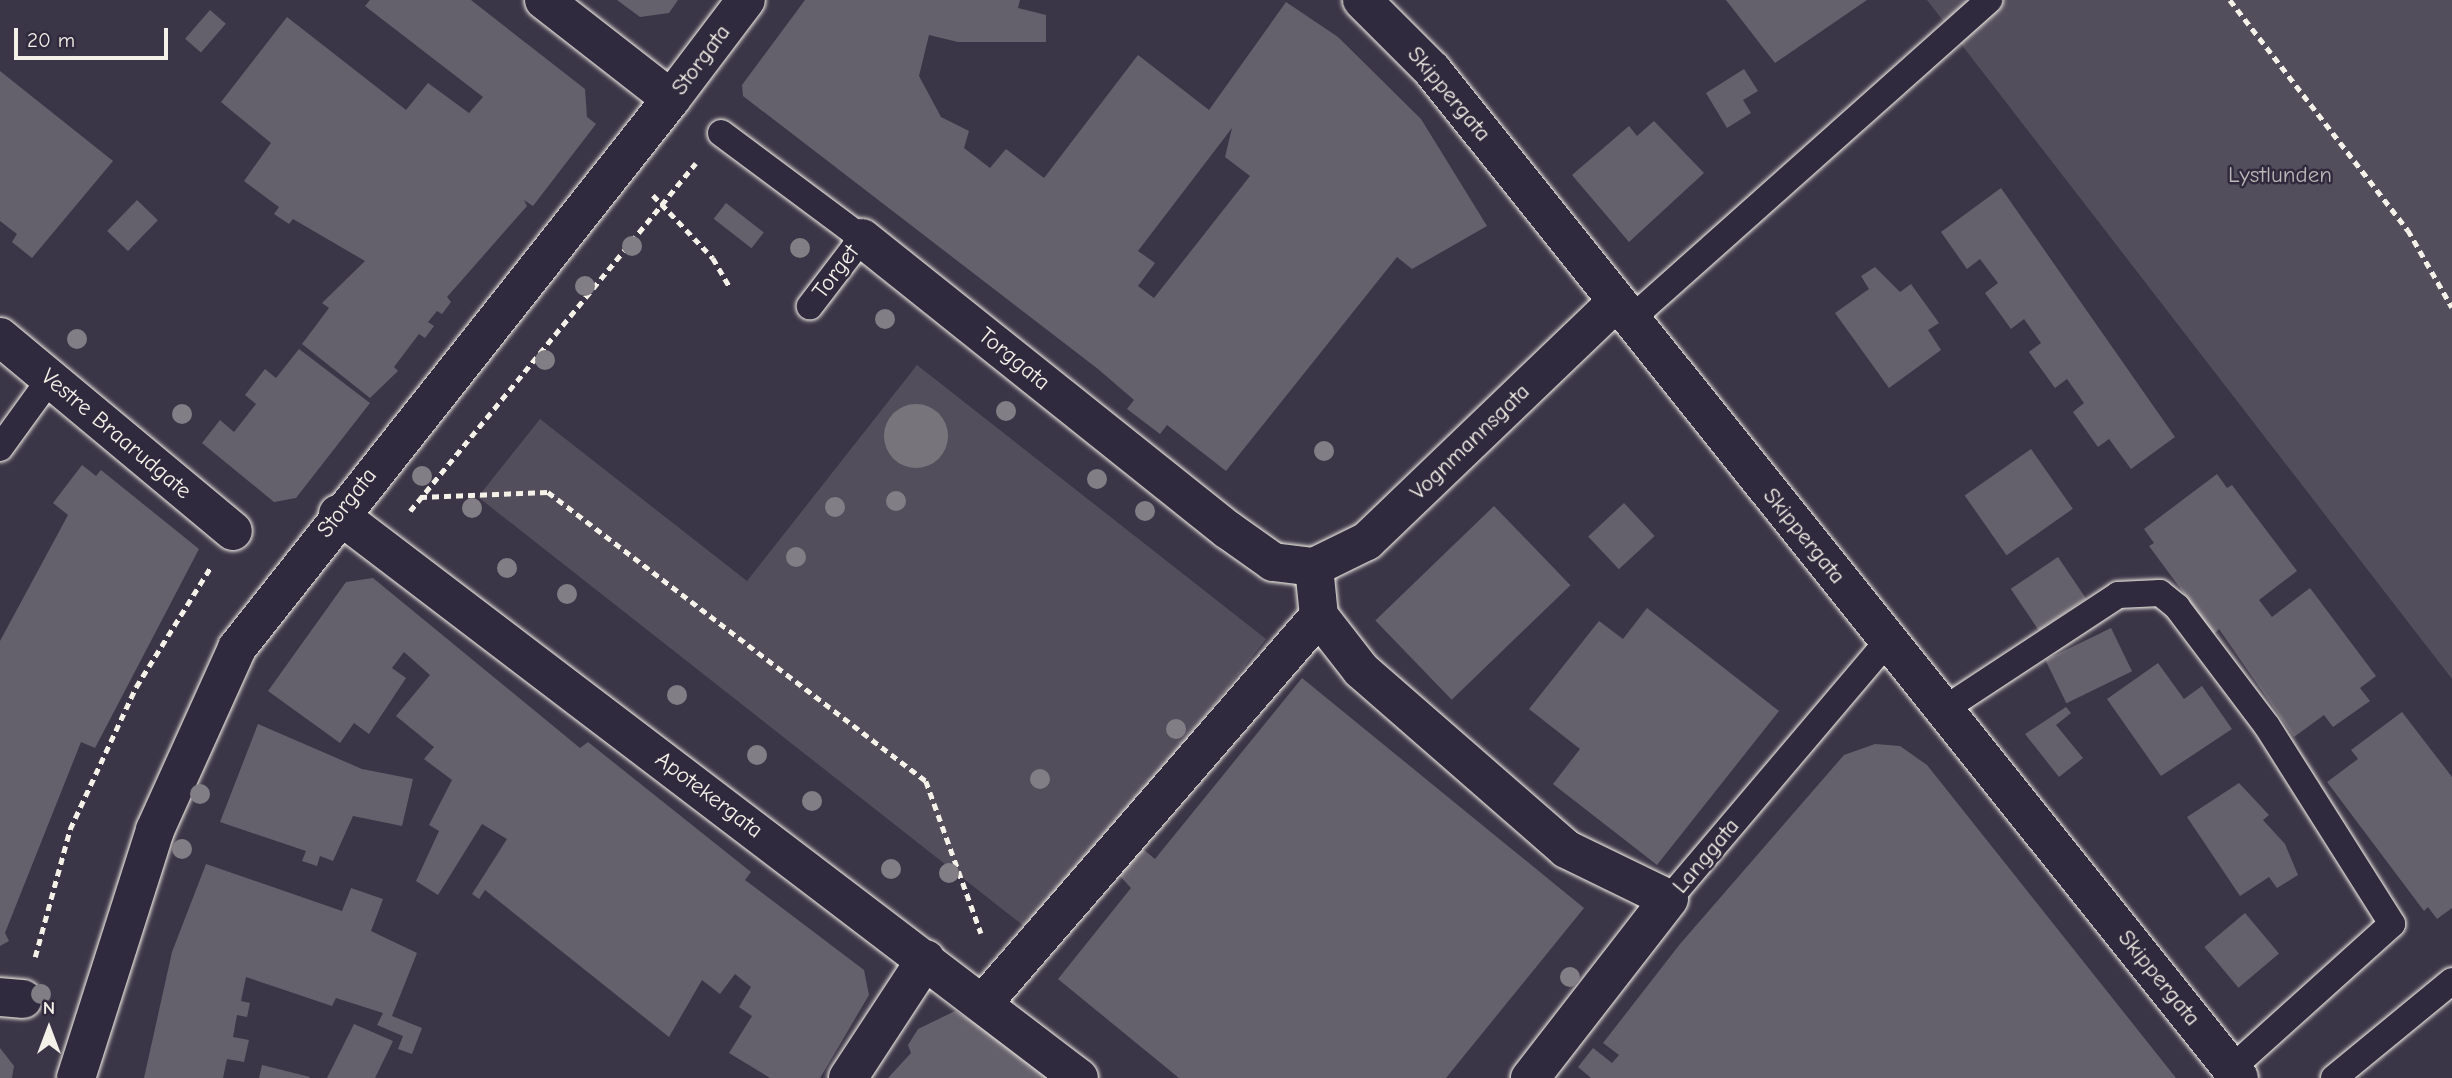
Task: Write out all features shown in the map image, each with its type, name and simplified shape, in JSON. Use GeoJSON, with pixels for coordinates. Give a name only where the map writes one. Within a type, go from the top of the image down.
{"type":"FeatureCollection","features":[{"type":"Feature","properties":{"kind":"street"},"geometry":{"type":"LineString","coordinates":[[544,0],[671,99]]}},
{"type":"Feature","properties":{"kind":"street","name":"Storgata"},"geometry":{"type":"LineString","coordinates":[[76,1078],[155,830],[202,719],[237,648],[338,514],[671,99],[746,0]]}},
{"type":"Feature","properties":{"kind":"street","name":"Skippergata"},"geometry":{"type":"LineString","coordinates":[[1362,0],[1432,70],[2235,1073]]}},
{"type":"Feature","properties":{"kind":"street","name":"Torggata"},"geometry":{"type":"LineString","coordinates":[[862,238],[1228,530],[1273,562],[1314,567]]}},
{"type":"Feature","properties":{"kind":"street","name":"Vognmannsgata"},"geometry":{"type":"LineString","coordinates":[[1314,567],[1367,541],[1623,311]]}},
{"type":"Feature","properties":{"kind":"street","name":"Vestre Braarudgate"},"geometry":{"type":"LineString","coordinates":[[0,337],[233,531]]}},
{"type":"Feature","properties":{"kind":"street","name":"Apotekergata"},"geometry":{"type":"LineString","coordinates":[[338,514],[926,960],[991,991],[1079,1078]]}},
{"type":"Feature","properties":{"kind":"street"},"geometry":{"type":"LineString","coordinates":[[1314,567],[1319,616],[1361,670],[1566,849],[1669,900]]}},
{"type":"Feature","properties":{"kind":"street"},"geometry":{"type":"LineString","coordinates":[[991,991],[1319,616]]}},
{"type":"Feature","properties":{"kind":"street","name":"Langgata"},"geometry":{"type":"LineString","coordinates":[[1530,1078],[1669,900]]}},
{"type":"Feature","properties":{"kind":"street"},"geometry":{"type":"LineString","coordinates":[[848,1078],[926,960]]}},
{"type":"Feature","properties":{"kind":"lane"},"geometry":{"type":"LineString","coordinates":[[1623,311],[1989,0]]}},
{"type":"Feature","properties":{"kind":"lane","name":"Torggata"},"geometry":{"type":"LineString","coordinates":[[721,133],[862,238]]}},
{"type":"Feature","properties":{"kind":"lane","name":"Torget"},"geometry":{"type":"LineString","coordinates":[[810,306],[862,238]]}},
{"type":"Feature","properties":{"kind":"lane"},"geometry":{"type":"LineString","coordinates":[[0,448],[51,379]]}},
{"type":"Feature","properties":{"kind":"lane"},"geometry":{"type":"LineString","coordinates":[[1943,710],[2118,595],[2160,593],[2177,607],[2267,726],[2392,924],[2235,1073]]}},
{"type":"Feature","properties":{"kind":"lane","name":"Langgata"},"geometry":{"type":"LineString","coordinates":[[1669,900],[1888,640]]}},
{"type":"Feature","properties":{"kind":"lane"},"geometry":{"type":"LineString","coordinates":[[2334,1078],[2452,981]]}},
{"type":"Feature","properties":{"kind":"path"},"geometry":{"type":"LineString","coordinates":[[2230,0],[2408,230],[2452,307]]}},
{"type":"Feature","properties":{"kind":"path"},"geometry":{"type":"LineString","coordinates":[[382,549],[420,497],[721,133]]}},
{"type":"Feature","properties":{"kind":"path"},"geometry":{"type":"LineString","coordinates":[[617,166],[663,202],[730,287]]}},
{"type":"Feature","properties":{"kind":"path"},"geometry":{"type":"LineString","coordinates":[[420,497],[548,492],[926,781],[991,991]]}},
{"type":"Feature","properties":{"kind":"path"},"geometry":{"type":"LineString","coordinates":[[12,998],[70,829],[136,687],[233,531]]}},
{"type":"Feature","properties":{"kind":"green space","name":"Lystlunden"},"geometry":{"type":"Polygon","coordinates":[[[1927,0],[2452,0],[2452,679],[1927,0]]]}},
{"type":"Feature","properties":{"kind":"green space"},"geometry":{"type":"Polygon","coordinates":[[[917,365],[1266,639],[1034,934],[478,497],[540,419],[747,581],[917,365]]]}},
{"type":"Feature","properties":{"kind":"shaded area"},"geometry":{"type":"Polygon","coordinates":[[[916,404],[934,410],[942,418],[948,436],[942,454],[934,462],[916,468],[898,462],[890,454],[884,436],[890,418],[898,410],[916,404]]]}},
{"type":"Feature","properties":{"kind":"building"},"geometry":{"type":"Polygon","coordinates":[[[370,0],[471,0],[585,89],[587,117],[596,124],[533,206],[524,200],[527,206],[447,297],[451,302],[442,314],[437,311],[428,322],[434,326],[425,338],[419,334],[394,367],[398,371],[370,398],[302,344],[329,308],[322,303],[365,261],[293,219],[289,224],[274,214],[279,207],[244,181],[271,143],[221,102],[287,17],[406,110],[428,83],[469,113],[483,97],[365,6],[370,0]]]}},
{"type":"Feature","properties":{"kind":"building"},"geometry":{"type":"Polygon","coordinates":[[[617,0],[678,0],[669,13],[640,17],[617,0]]]}},
{"type":"Feature","properties":{"kind":"building"},"geometry":{"type":"Polygon","coordinates":[[[805,0],[1020,0],[1018,8],[1046,15],[1046,42],[958,42],[929,35],[919,76],[941,117],[969,131],[964,148],[990,168],[1006,149],[1044,178],[1138,55],[1209,110],[1286,2],[1338,37],[1421,119],[1487,226],[1412,269],[1397,257],[1226,471],[1167,425],[1160,434],[1127,409],[1134,400],[1098,369],[743,96],[742,85],[805,0]],[[1232,128],[1138,251],[1155,263],[1138,286],[1154,298],[1250,176],[1225,157],[1232,128]]]}},
{"type":"Feature","properties":{"kind":"building"},"geometry":{"type":"Polygon","coordinates":[[[1726,0],[1867,0],[1775,63],[1726,0]]]}},
{"type":"Feature","properties":{"kind":"building"},"geometry":{"type":"Polygon","coordinates":[[[210,10],[226,24],[201,52],[185,39],[210,10]]]}},
{"type":"Feature","properties":{"kind":"building"},"geometry":{"type":"Polygon","coordinates":[[[1744,69],[1758,91],[1743,100],[1751,113],[1727,128],[1706,93],[1744,69]]]}},
{"type":"Feature","properties":{"kind":"building"},"geometry":{"type":"Polygon","coordinates":[[[0,71],[113,161],[32,258],[12,242],[17,234],[0,221],[0,71]]]}},
{"type":"Feature","properties":{"kind":"building"},"geometry":{"type":"Polygon","coordinates":[[[1654,121],[1704,173],[1629,242],[1572,175],[1629,126],[1637,136],[1654,121]]]}},
{"type":"Feature","properties":{"kind":"building"},"geometry":{"type":"Polygon","coordinates":[[[2001,188],[2175,437],[2131,469],[2109,439],[2098,447],[2073,412],[2084,403],[2067,379],[2055,388],[2029,352],[2041,343],[2024,319],[2011,329],[1985,293],[1998,283],[1980,259],[1967,269],[1941,232],[2001,188]]]}},
{"type":"Feature","properties":{"kind":"building"},"geometry":{"type":"Polygon","coordinates":[[[137,200],[158,220],[128,251],[107,231],[137,200]]]}},
{"type":"Feature","properties":{"kind":"building"},"geometry":{"type":"Polygon","coordinates":[[[726,203],[764,233],[752,248],[714,219],[726,203]]]}},
{"type":"Feature","properties":{"kind":"building"},"geometry":{"type":"Polygon","coordinates":[[[1875,267],[1900,292],[1911,284],[1939,323],[1928,330],[1941,350],[1889,388],[1835,313],[1869,289],[1861,276],[1875,267]]]}},
{"type":"Feature","properties":{"kind":"building"},"geometry":{"type":"Polygon","coordinates":[[[299,349],[370,403],[296,498],[274,502],[202,443],[220,420],[234,432],[256,404],[245,395],[265,369],[276,378],[299,349]]]}},
{"type":"Feature","properties":{"kind":"building"},"geometry":{"type":"Polygon","coordinates":[[[2031,449],[2073,509],[2007,555],[1965,495],[2031,449]]]}},
{"type":"Feature","properties":{"kind":"building"},"geometry":{"type":"Polygon","coordinates":[[[82,465],[96,476],[101,470],[199,549],[95,748],[81,742],[5,933],[9,941],[0,946],[0,641],[68,515],[53,503],[82,465]]]}},
{"type":"Feature","properties":{"kind":"building"},"geometry":{"type":"Polygon","coordinates":[[[2217,474],[2227,488],[2232,485],[2297,571],[2259,600],[2272,617],[2310,588],[2376,676],[2360,688],[2370,701],[2333,727],[2324,715],[2294,737],[2219,629],[2214,634],[2149,546],[2154,543],[2144,529],[2217,474]]]}},
{"type":"Feature","properties":{"kind":"building"},"geometry":{"type":"Polygon","coordinates":[[[1624,503],[1655,536],[1619,569],[1588,536],[1624,503]]]}},
{"type":"Feature","properties":{"kind":"building"},"geometry":{"type":"Polygon","coordinates":[[[1494,506],[1570,585],[1452,700],[1375,621],[1494,506]]]}},
{"type":"Feature","properties":{"kind":"building"},"geometry":{"type":"Polygon","coordinates":[[[2058,557],[2086,598],[2039,630],[2011,589],[2058,557]]]}},
{"type":"Feature","properties":{"kind":"building"},"geometry":{"type":"Polygon","coordinates":[[[373,578],[580,748],[588,742],[751,872],[745,880],[864,970],[869,995],[820,1078],[770,1078],[729,1053],[752,1016],[739,1007],[751,987],[735,974],[720,994],[702,980],[669,1037],[485,890],[479,899],[472,894],[507,839],[482,824],[438,895],[416,881],[439,831],[429,825],[452,780],[424,759],[434,747],[396,716],[430,675],[404,652],[392,668],[406,678],[369,734],[354,723],[340,743],[268,691],[346,582],[373,578]]]}},
{"type":"Feature","properties":{"kind":"building"},"geometry":{"type":"Polygon","coordinates":[[[1647,608],[1779,711],[1657,865],[1553,784],[1580,749],[1529,709],[1599,621],[1623,639],[1647,608]]]}},
{"type":"Feature","properties":{"kind":"building"},"geometry":{"type":"Polygon","coordinates":[[[2111,628],[2132,671],[2066,703],[2045,660],[2111,628]]]}},
{"type":"Feature","properties":{"kind":"building"},"geometry":{"type":"Polygon","coordinates":[[[2158,663],[2184,699],[2202,686],[2232,729],[2161,776],[2107,699],[2158,663]]]}},
{"type":"Feature","properties":{"kind":"building"},"geometry":{"type":"Polygon","coordinates":[[[1302,678],[1584,908],[1446,1078],[1179,1078],[1058,979],[1131,888],[1119,875],[1132,840],[1155,859],[1302,678]]]}},
{"type":"Feature","properties":{"kind":"building"},"geometry":{"type":"Polygon","coordinates":[[[2066,707],[2071,713],[2056,725],[2083,758],[2059,777],[2025,734],[2066,707]]]}},
{"type":"Feature","properties":{"kind":"building"},"geometry":{"type":"Polygon","coordinates":[[[2402,712],[2452,777],[2452,908],[2437,919],[2428,907],[2424,911],[2327,782],[2358,759],[2351,750],[2402,712]]]}},
{"type":"Feature","properties":{"kind":"building"},"geometry":{"type":"Polygon","coordinates":[[[258,724],[362,769],[413,779],[402,826],[353,816],[333,861],[320,856],[317,866],[302,861],[306,851],[220,822],[258,724]]]}},
{"type":"Feature","properties":{"kind":"building"},"geometry":{"type":"Polygon","coordinates":[[[1875,744],[1900,746],[1927,765],[2176,1078],[1591,1078],[1578,1067],[1593,1048],[1612,1063],[1619,1055],[1603,1043],[1680,944],[1844,755],[1875,744]]]}},
{"type":"Feature","properties":{"kind":"building"},"geometry":{"type":"Polygon","coordinates":[[[2239,783],[2269,815],[2263,820],[2285,844],[2298,875],[2277,888],[2269,877],[2240,896],[2187,817],[2239,783]]]}},
{"type":"Feature","properties":{"kind":"building"},"geometry":{"type":"Polygon","coordinates":[[[206,864],[342,911],[351,888],[383,899],[371,931],[417,953],[392,1016],[422,1028],[412,1054],[398,1049],[403,1036],[377,1025],[383,1013],[336,998],[332,1006],[246,977],[241,1001],[250,1003],[247,1017],[237,1015],[233,1037],[249,1040],[244,1062],[227,1059],[223,1078],[144,1078],[172,952],[206,864]]]}},
{"type":"Feature","properties":{"kind":"building"},"geometry":{"type":"Polygon","coordinates":[[[2245,913],[2279,954],[2238,988],[2204,947],[2245,913]]]}},
{"type":"Feature","properties":{"kind":"building"},"geometry":{"type":"Polygon","coordinates":[[[955,1011],[1028,1055],[1038,1072],[1046,1069],[1056,1078],[888,1078],[911,1053],[908,1045],[918,1029],[955,1011]]]}},
{"type":"Feature","properties":{"kind":"building"},"geometry":{"type":"Polygon","coordinates":[[[354,1024],[393,1041],[375,1078],[327,1078],[354,1024]]]}},
{"type":"Feature","properties":{"kind":"building"},"geometry":{"type":"Polygon","coordinates":[[[0,1048],[14,1066],[12,1078],[0,1078],[0,1048]]]}},
{"type":"Feature","properties":{"kind":"building"},"geometry":{"type":"Polygon","coordinates":[[[262,1065],[310,1077],[259,1078],[262,1065]]]}}]}
